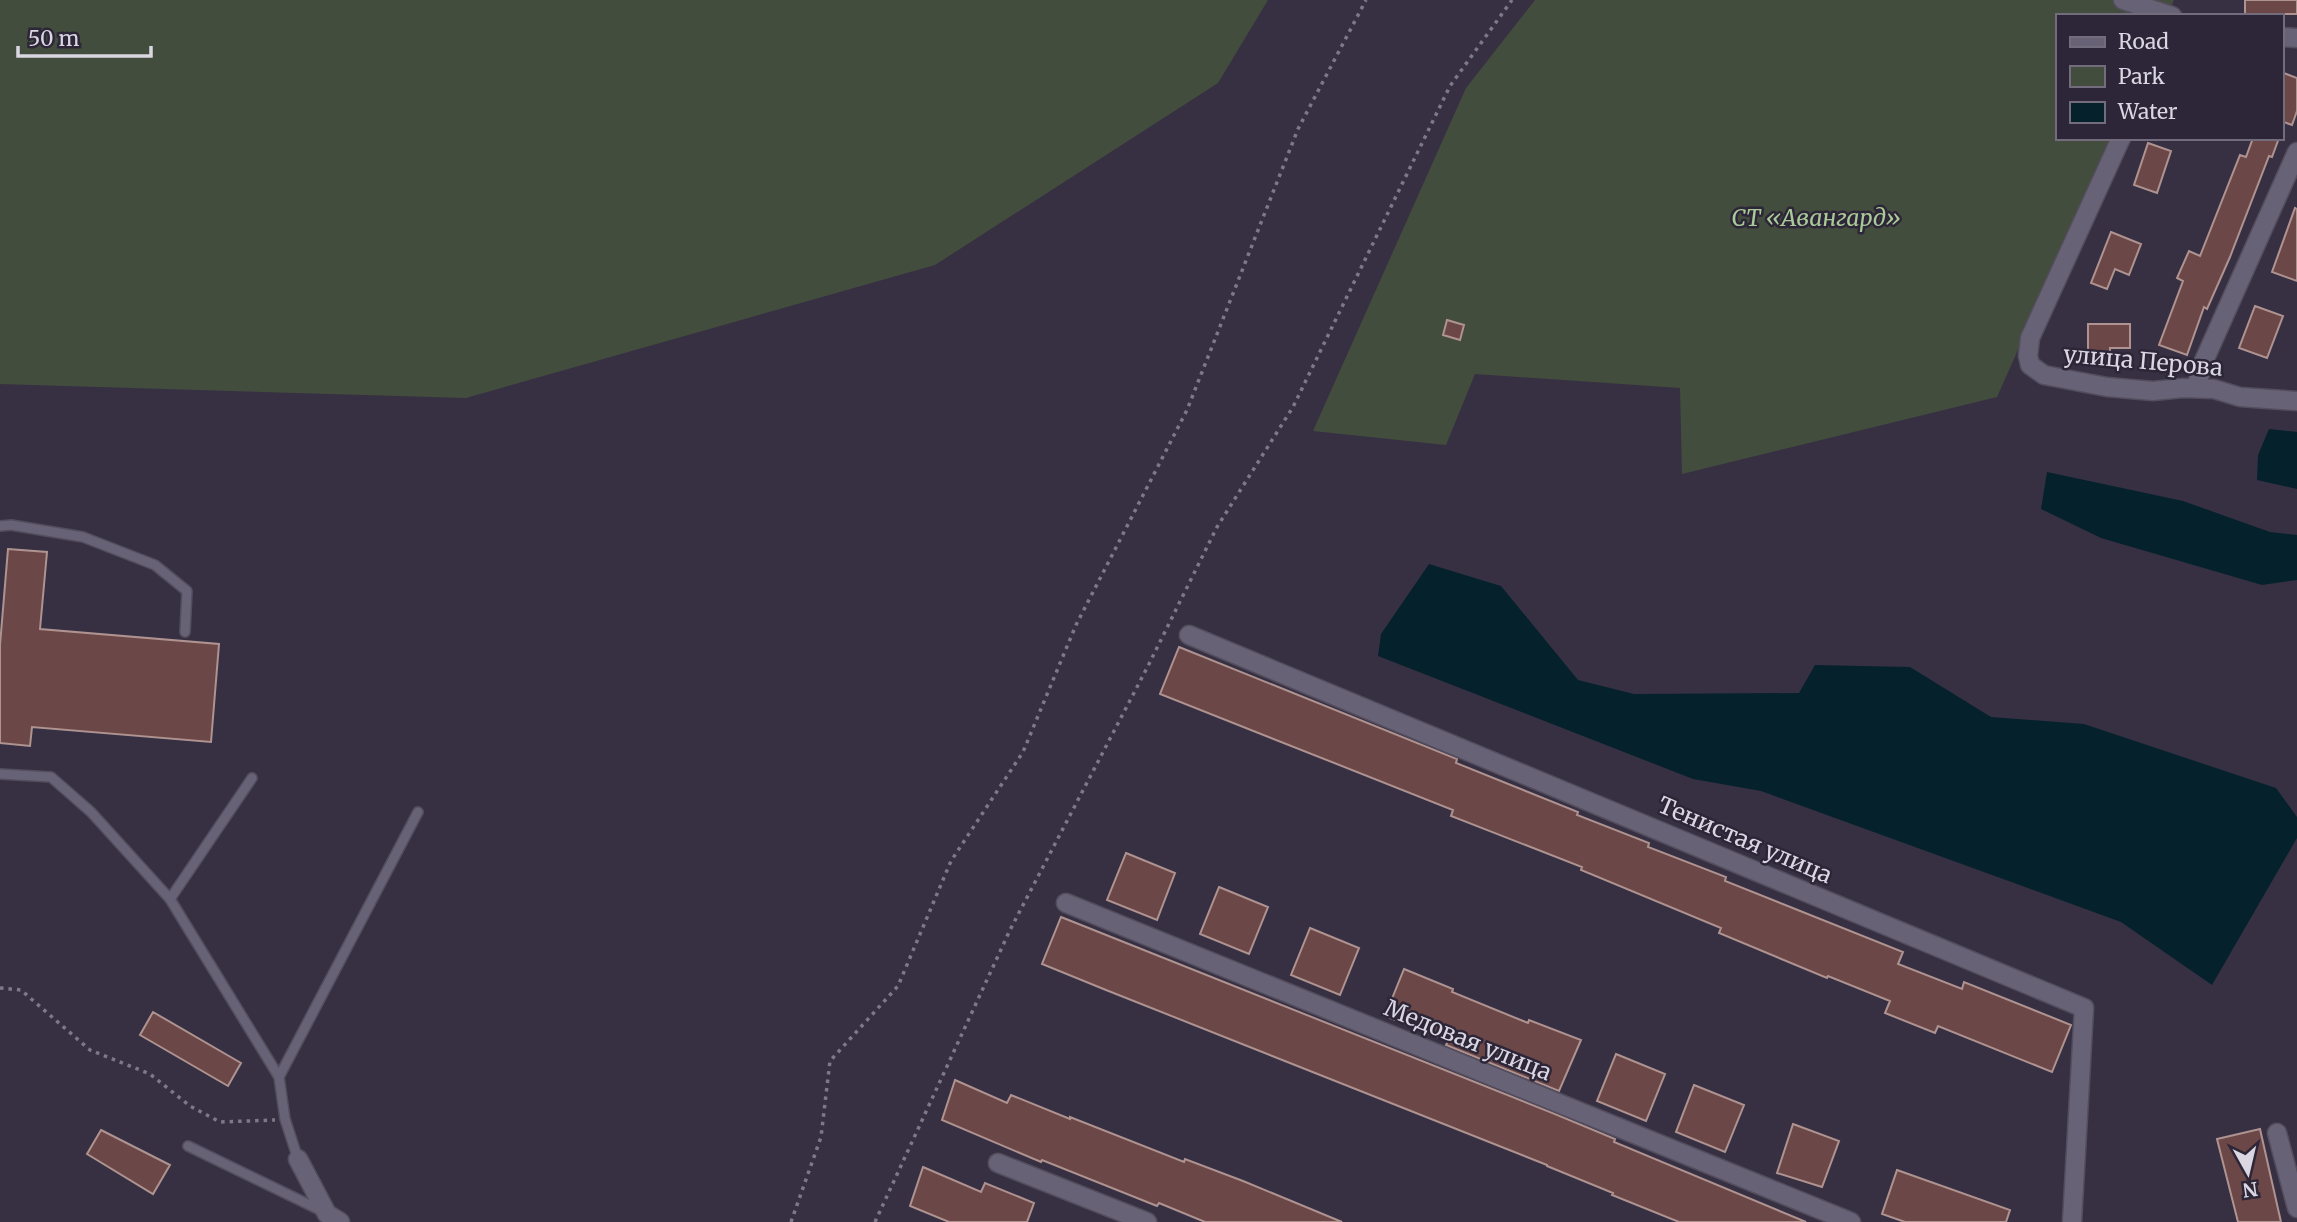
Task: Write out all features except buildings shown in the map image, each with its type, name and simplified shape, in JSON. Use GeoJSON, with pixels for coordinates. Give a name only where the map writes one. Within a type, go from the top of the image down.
{"type":"FeatureCollection","features":[{"type":"Feature","properties":{"kind":"street"},"geometry":{"type":"LineString","coordinates":[[2123,0],[2166,14]]}},
{"type":"Feature","properties":{"kind":"street","name":"улица Перова"},"geometry":{"type":"LineString","coordinates":[[2120,140],[2030,338],[2030,365],[2044,375],[2107,387],[2153,391],[2214,388],[2239,397],[2297,401]]}},
{"type":"Feature","properties":{"kind":"street"},"geometry":{"type":"LineString","coordinates":[[2196,388],[2203,363],[2297,152]]}},
{"type":"Feature","properties":{"kind":"street","name":"Тенистая улица"},"geometry":{"type":"LineString","coordinates":[[1189,635],[2084,1008],[2072,1222]]}},
{"type":"Feature","properties":{"kind":"street","name":"Медовая улица"},"geometry":{"type":"LineString","coordinates":[[1066,903],[1851,1222]]}},
{"type":"Feature","properties":{"kind":"street"},"geometry":{"type":"LineString","coordinates":[[2277,1133],[2297,1208]]}},
{"type":"Feature","properties":{"kind":"street"},"geometry":{"type":"LineString","coordinates":[[298,1159],[334,1218]]}},
{"type":"Feature","properties":{"kind":"street"},"geometry":{"type":"LineString","coordinates":[[998,1163],[1147,1222]]}},
{"type":"Feature","properties":{"kind":"lane"},"geometry":{"type":"LineString","coordinates":[[0,526],[10,525],[83,537],[155,565],[187,591],[185,632]]}},
{"type":"Feature","properties":{"kind":"lane"},"geometry":{"type":"LineString","coordinates":[[0,774],[51,777],[91,812],[170,899],[279,1077],[285,1119],[298,1159]]}},
{"type":"Feature","properties":{"kind":"lane"},"geometry":{"type":"LineString","coordinates":[[170,899],[252,778]]}},
{"type":"Feature","properties":{"kind":"lane"},"geometry":{"type":"LineString","coordinates":[[279,1077],[418,812]]}},
{"type":"Feature","properties":{"kind":"lane"},"geometry":{"type":"LineString","coordinates":[[188,1146],[334,1218]]}},
{"type":"Feature","properties":{"kind":"path"},"geometry":{"type":"LineString","coordinates":[[791,1222],[821,1137],[830,1061],[898,986],[951,861],[1023,752],[1076,625],[1187,411],[1298,129],[1366,0]]}},
{"type":"Feature","properties":{"kind":"path"},"geometry":{"type":"LineString","coordinates":[[876,1222],[1010,930],[1148,666],[1217,527],[1293,407],[1450,86],[1512,0]]}},
{"type":"Feature","properties":{"kind":"path"},"geometry":{"type":"LineString","coordinates":[[0,988],[21,990],[90,1050],[150,1074],[190,1106],[220,1122],[285,1119]]}},
{"type":"Feature","properties":{"kind":"green space"},"geometry":{"type":"Polygon","coordinates":[[[0,0],[1268,0],[1218,83],[935,265],[466,398],[0,384],[0,0]]]}},
{"type":"Feature","properties":{"kind":"green space","name":"СТ «Авангард»"},"geometry":{"type":"Polygon","coordinates":[[[1535,0],[2174,0],[2168,14],[2056,14],[2056,140],[2111,140],[1997,397],[1682,474],[1680,388],[1475,374],[1446,445],[1313,431],[1466,88],[1535,0]]]}},
{"type":"Feature","properties":{"kind":"water"},"geometry":{"type":"Polygon","coordinates":[[[2269,429],[2297,432],[2297,489],[2257,480],[2258,455],[2269,429]]]}},
{"type":"Feature","properties":{"kind":"water"},"geometry":{"type":"Polygon","coordinates":[[[2047,472],[2183,501],[2270,532],[2297,535],[2297,580],[2262,585],[2101,538],[2041,509],[2047,472]]]}},
{"type":"Feature","properties":{"kind":"water"},"geometry":{"type":"Polygon","coordinates":[[[1429,564],[1501,586],[1578,680],[1634,694],[1799,693],[1815,665],[1910,667],[1991,717],[2084,724],[2276,788],[2297,817],[2297,838],[2212,985],[2121,922],[1761,791],[1693,779],[1378,656],[1381,634],[1429,564]]]}}]}
